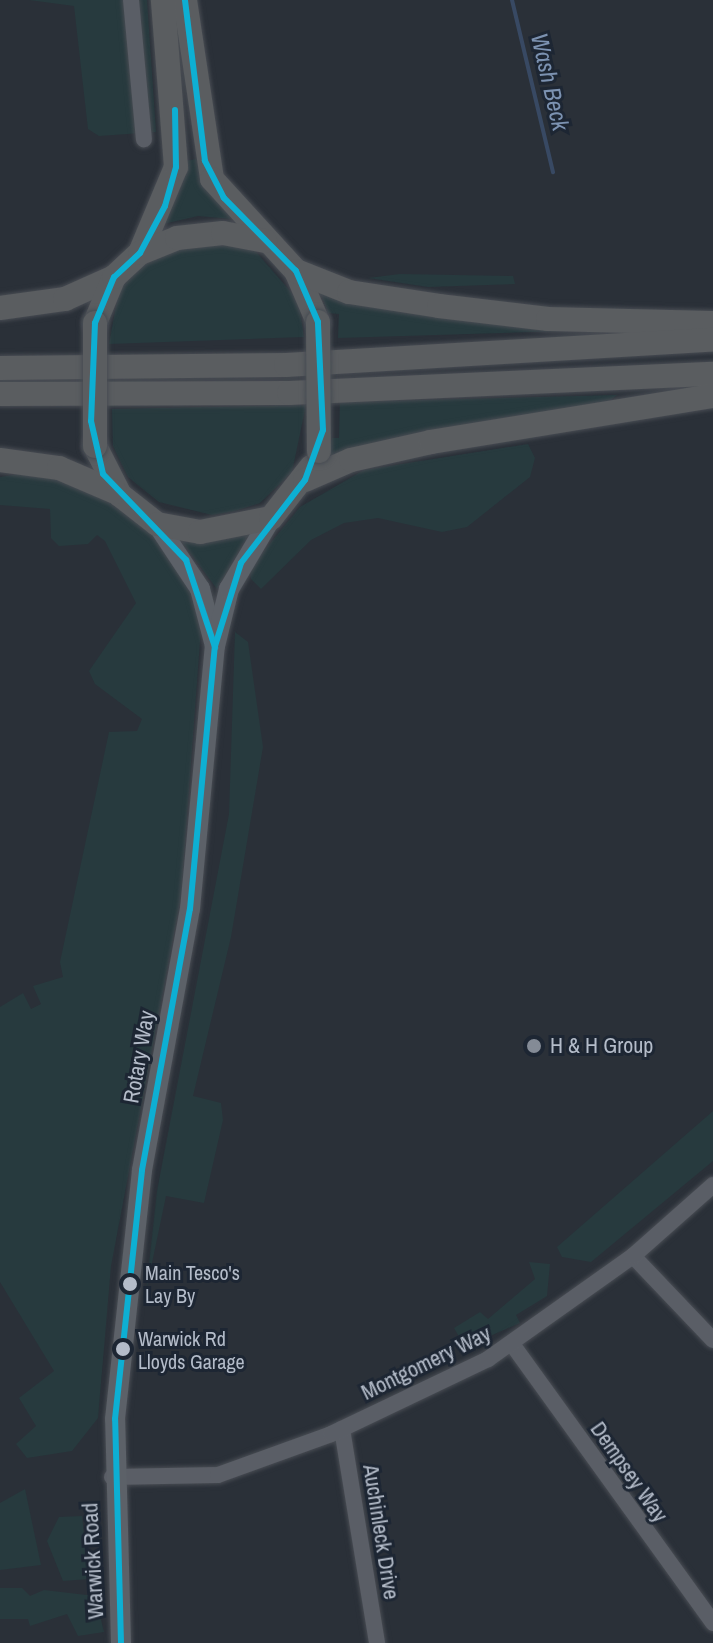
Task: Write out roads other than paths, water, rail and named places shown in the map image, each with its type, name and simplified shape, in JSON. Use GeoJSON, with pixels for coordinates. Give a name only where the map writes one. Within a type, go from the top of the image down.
{"type":"FeatureCollection","features":[{"type":"Feature","properties":{"kind":"highway"},"geometry":{"type":"LineString","coordinates":[[140,253],[176,167],[163,0]]}},
{"type":"Feature","properties":{"kind":"highway"},"geometry":{"type":"LineString","coordinates":[[185,0],[205,161],[224,198],[296,271],[349,292],[439,306],[548,319],[713,323]]}},
{"type":"Feature","properties":{"kind":"highway"},"geometry":{"type":"LineString","coordinates":[[0,308],[65,299],[114,277],[140,253],[177,238],[223,233],[265,241]]}},
{"type":"Feature","properties":{"kind":"highway"},"geometry":{"type":"LineString","coordinates":[[0,460],[59,468],[120,495],[157,524],[200,532],[271,518],[305,480],[319,451],[318,322],[296,271]]}},
{"type":"Feature","properties":{"kind":"highway"},"geometry":{"type":"LineString","coordinates":[[114,277],[95,323],[95,446],[120,495]]}},
{"type":"Feature","properties":{"kind":"highway"},"geometry":{"type":"LineString","coordinates":[[0,368],[286,365],[713,340]]}},
{"type":"Feature","properties":{"kind":"highway"},"geometry":{"type":"LineString","coordinates":[[0,394],[289,393],[713,374]]}},
{"type":"Feature","properties":{"kind":"highway"},"geometry":{"type":"LineString","coordinates":[[305,480],[351,460],[431,442],[713,396]]}},
{"type":"Feature","properties":{"kind":"main road","name":"Rotary Way"},"geometry":{"type":"LineString","coordinates":[[112,1477],[142,1170],[190,909],[215,646],[229,589],[271,518]]}},
{"type":"Feature","properties":{"kind":"main road","name":"Rotary Way"},"geometry":{"type":"LineString","coordinates":[[157,524],[200,589],[215,646]]}},
{"type":"Feature","properties":{"kind":"main road","name":"Warwick Road"},"geometry":{"type":"LineString","coordinates":[[112,1477],[121,1643]]}},
{"type":"Feature","properties":{"kind":"street"},"geometry":{"type":"LineString","coordinates":[[131,0],[144,139]]}},
{"type":"Feature","properties":{"kind":"street","name":"Montgomery Way"},"geometry":{"type":"LineString","coordinates":[[112,1477],[218,1475],[342,1429],[512,1344],[633,1256],[713,1185]]}},
{"type":"Feature","properties":{"kind":"street"},"geometry":{"type":"LineString","coordinates":[[633,1256],[713,1340]]}},
{"type":"Feature","properties":{"kind":"street","name":"Dempsey Way"},"geometry":{"type":"LineString","coordinates":[[512,1344],[713,1623]]}},
{"type":"Feature","properties":{"kind":"street","name":"Auchinleck Drive"},"geometry":{"type":"LineString","coordinates":[[342,1429],[377,1643]]}},
{"type":"Feature","properties":{"kind":"waterway","name":"Wash Beck"},"geometry":{"type":"LineString","coordinates":[[512,0],[553,172]]}},
{"type":"Feature","properties":{"kind":"place","name":"H & H Group"},"geometry":{"type":"Point","coordinates":[534,1046]}},
{"type":"Feature","properties":{"kind":"place","name":"Main Tesco's Lay By"},"geometry":{"type":"Point","coordinates":[130,1284]}},
{"type":"Feature","properties":{"kind":"place","name":"Warwick Rd Lloyds Garage"},"geometry":{"type":"Point","coordinates":[123,1349]}}]}
